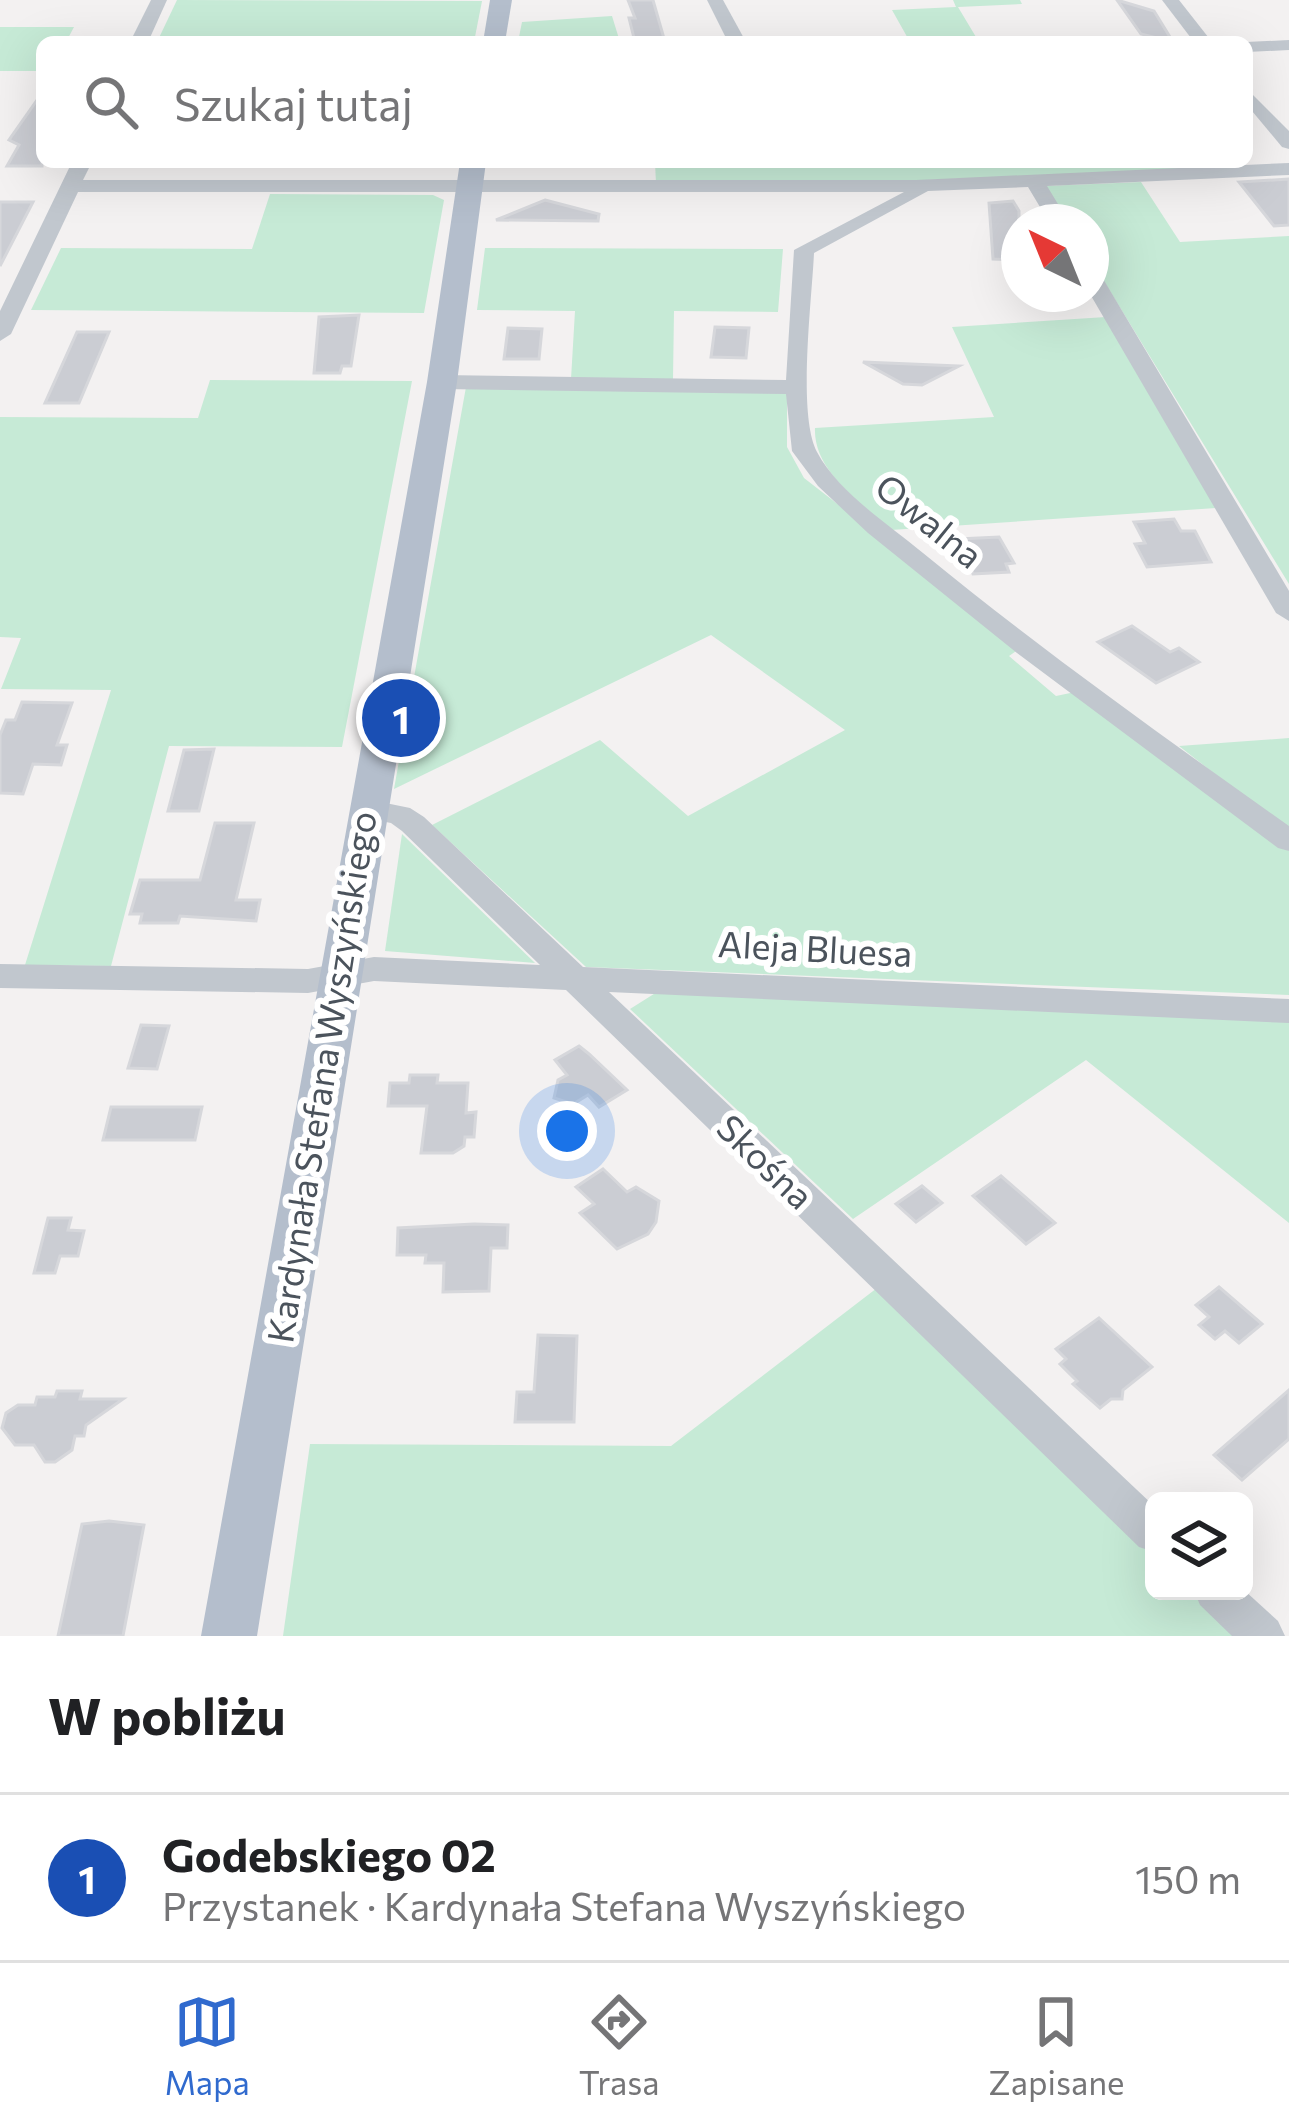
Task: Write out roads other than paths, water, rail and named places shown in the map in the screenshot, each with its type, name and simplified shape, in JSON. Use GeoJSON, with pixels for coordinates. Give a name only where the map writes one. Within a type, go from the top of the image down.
{"type":"FeatureCollection","features":[{"type":"Feature","properties":{"kind":"main road"},"geometry":{"type":"LineString","coordinates":[[495,36],[501,0]]}},
{"type":"Feature","properties":{"kind":"main road","name":"Kardynała Stefana Wyszyńskiego"},"geometry":{"type":"LineString","coordinates":[[229,1636],[442,382],[470,176]]}},
{"type":"Feature","properties":{"kind":"street"},"geometry":{"type":"LineString","coordinates":[[142,36],[159,0]]}},
{"type":"Feature","properties":{"kind":"street"},"geometry":{"type":"LineString","coordinates":[[715,0],[734,36]]}},
{"type":"Feature","properties":{"kind":"street"},"geometry":{"type":"LineString","coordinates":[[1170,0],[1198,36]]}},
{"type":"Feature","properties":{"kind":"street"},"geometry":{"type":"LineString","coordinates":[[1253,47],[1289,45]]}},
{"type":"Feature","properties":{"kind":"street"},"geometry":{"type":"LineString","coordinates":[[1253,101],[1289,143]]}},
{"type":"Feature","properties":{"kind":"street"},"geometry":{"type":"LineString","coordinates":[[0,334],[79,168]]}},
{"type":"Feature","properties":{"kind":"street"},"geometry":{"type":"LineString","coordinates":[[70,186],[470,176],[916,186],[1289,170]]}},
{"type":"Feature","properties":{"kind":"street"},"geometry":{"type":"LineString","coordinates":[[1034,179],[1049,204]]}},
{"type":"Feature","properties":{"kind":"street","name":"Owalna"},"geometry":{"type":"LineString","coordinates":[[916,186],[920,194],[804,250],[799,387],[804,454],[862,517],[1289,841]]}},
{"type":"Feature","properties":{"kind":"street"},"geometry":{"type":"LineString","coordinates":[[1109,308],[1289,613]]}},
{"type":"Feature","properties":{"kind":"street"},"geometry":{"type":"LineString","coordinates":[[442,382],[799,387]]}},
{"type":"Feature","properties":{"kind":"street","name":"Skośna"},"geometry":{"type":"LineString","coordinates":[[367,809],[399,815],[413,824],[1145,1524]]}},
{"type":"Feature","properties":{"kind":"street","name":"Aleja Bluesa"},"geometry":{"type":"LineString","coordinates":[[0,976],[308,981],[374,969],[1289,1011]]}},
{"type":"Feature","properties":{"kind":"street"},"geometry":{"type":"LineString","coordinates":[[1224,1600],[1262,1636]]}},
{"type":"Feature","properties":{"kind":"place","name":"Godebskiego 02"},"geometry":{"type":"Point","coordinates":[401,718]}}]}
